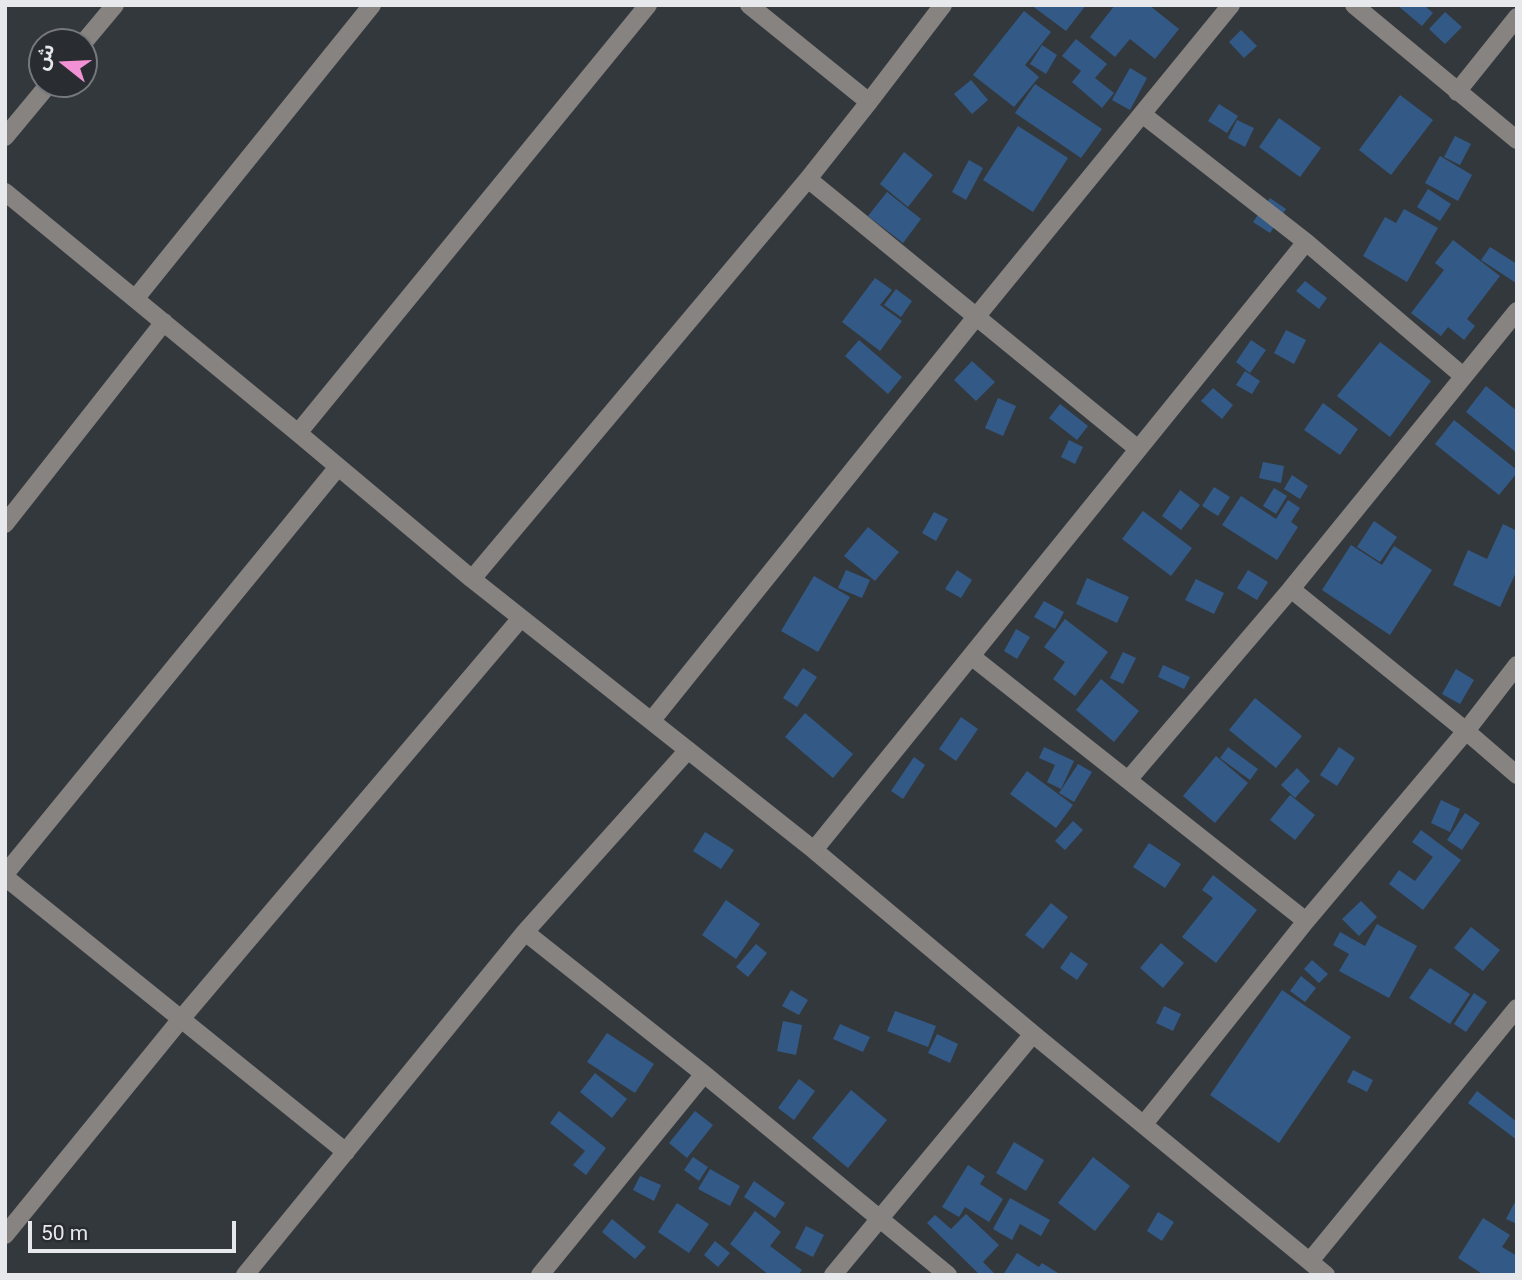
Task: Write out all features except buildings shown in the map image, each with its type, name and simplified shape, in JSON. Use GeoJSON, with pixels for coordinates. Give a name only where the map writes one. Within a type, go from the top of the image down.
{"type":"FeatureCollection","features":[{"type":"Feature","properties":{"kind":"street"},"geometry":{"type":"LineString","coordinates":[[95,28],[114,5]]}},
{"type":"Feature","properties":{"kind":"street"},"geometry":{"type":"LineString","coordinates":[[135,299],[372,5]]}},
{"type":"Feature","properties":{"kind":"street"},"geometry":{"type":"LineString","coordinates":[[298,433],[648,5]]}},
{"type":"Feature","properties":{"kind":"street"},"geometry":{"type":"LineString","coordinates":[[748,5],[869,102]]}},
{"type":"Feature","properties":{"kind":"street"},"geometry":{"type":"LineString","coordinates":[[472,579],[807,179],[943,5]]}},
{"type":"Feature","properties":{"kind":"street"},"geometry":{"type":"LineString","coordinates":[[652,720],[1231,5]]}},
{"type":"Feature","properties":{"kind":"street"},"geometry":{"type":"LineString","coordinates":[[1354,5],[1517,140]]}},
{"type":"Feature","properties":{"kind":"street"},"geometry":{"type":"LineString","coordinates":[[1457,92],[1517,17]]}},
{"type":"Feature","properties":{"kind":"street"},"geometry":{"type":"LineString","coordinates":[[5,137],[37,98]]}},
{"type":"Feature","properties":{"kind":"street"},"geometry":{"type":"LineString","coordinates":[[1142,114],[1306,242],[1463,376]]}},
{"type":"Feature","properties":{"kind":"street"},"geometry":{"type":"LineString","coordinates":[[807,179],[1138,449]]}},
{"type":"Feature","properties":{"kind":"street"},"geometry":{"type":"LineString","coordinates":[[7,199],[164,322],[472,579],[814,850],[1326,1275]]}},
{"type":"Feature","properties":{"kind":"street"},"geometry":{"type":"LineString","coordinates":[[814,850],[1306,242]]}},
{"type":"Feature","properties":{"kind":"street"},"geometry":{"type":"LineString","coordinates":[[1128,780],[1291,589],[1517,311]]}},
{"type":"Feature","properties":{"kind":"street"},"geometry":{"type":"LineString","coordinates":[[5,524],[164,322]]}},
{"type":"Feature","properties":{"kind":"street"},"geometry":{"type":"LineString","coordinates":[[338,467],[5,876],[346,1152]]}},
{"type":"Feature","properties":{"kind":"street"},"geometry":{"type":"LineString","coordinates":[[1291,589],[1517,775]]}},
{"type":"Feature","properties":{"kind":"street"},"geometry":{"type":"LineString","coordinates":[[5,1235],[181,1019],[521,618]]}},
{"type":"Feature","properties":{"kind":"street"},"geometry":{"type":"LineString","coordinates":[[971,656],[1306,921]]}},
{"type":"Feature","properties":{"kind":"street"},"geometry":{"type":"LineString","coordinates":[[1144,1124],[1306,921],[1466,731],[1517,665]]}},
{"type":"Feature","properties":{"kind":"street"},"geometry":{"type":"LineString","coordinates":[[245,1275],[525,932],[688,750]]}},
{"type":"Feature","properties":{"kind":"street"},"geometry":{"type":"LineString","coordinates":[[525,932],[704,1074],[948,1275]]}},
{"type":"Feature","properties":{"kind":"street"},"geometry":{"type":"LineString","coordinates":[[1310,1261],[1517,1008]]}},
{"type":"Feature","properties":{"kind":"street"},"geometry":{"type":"LineString","coordinates":[[833,1275],[1033,1034]]}},
{"type":"Feature","properties":{"kind":"street"},"geometry":{"type":"LineString","coordinates":[[540,1275],[704,1074]]}}]}
